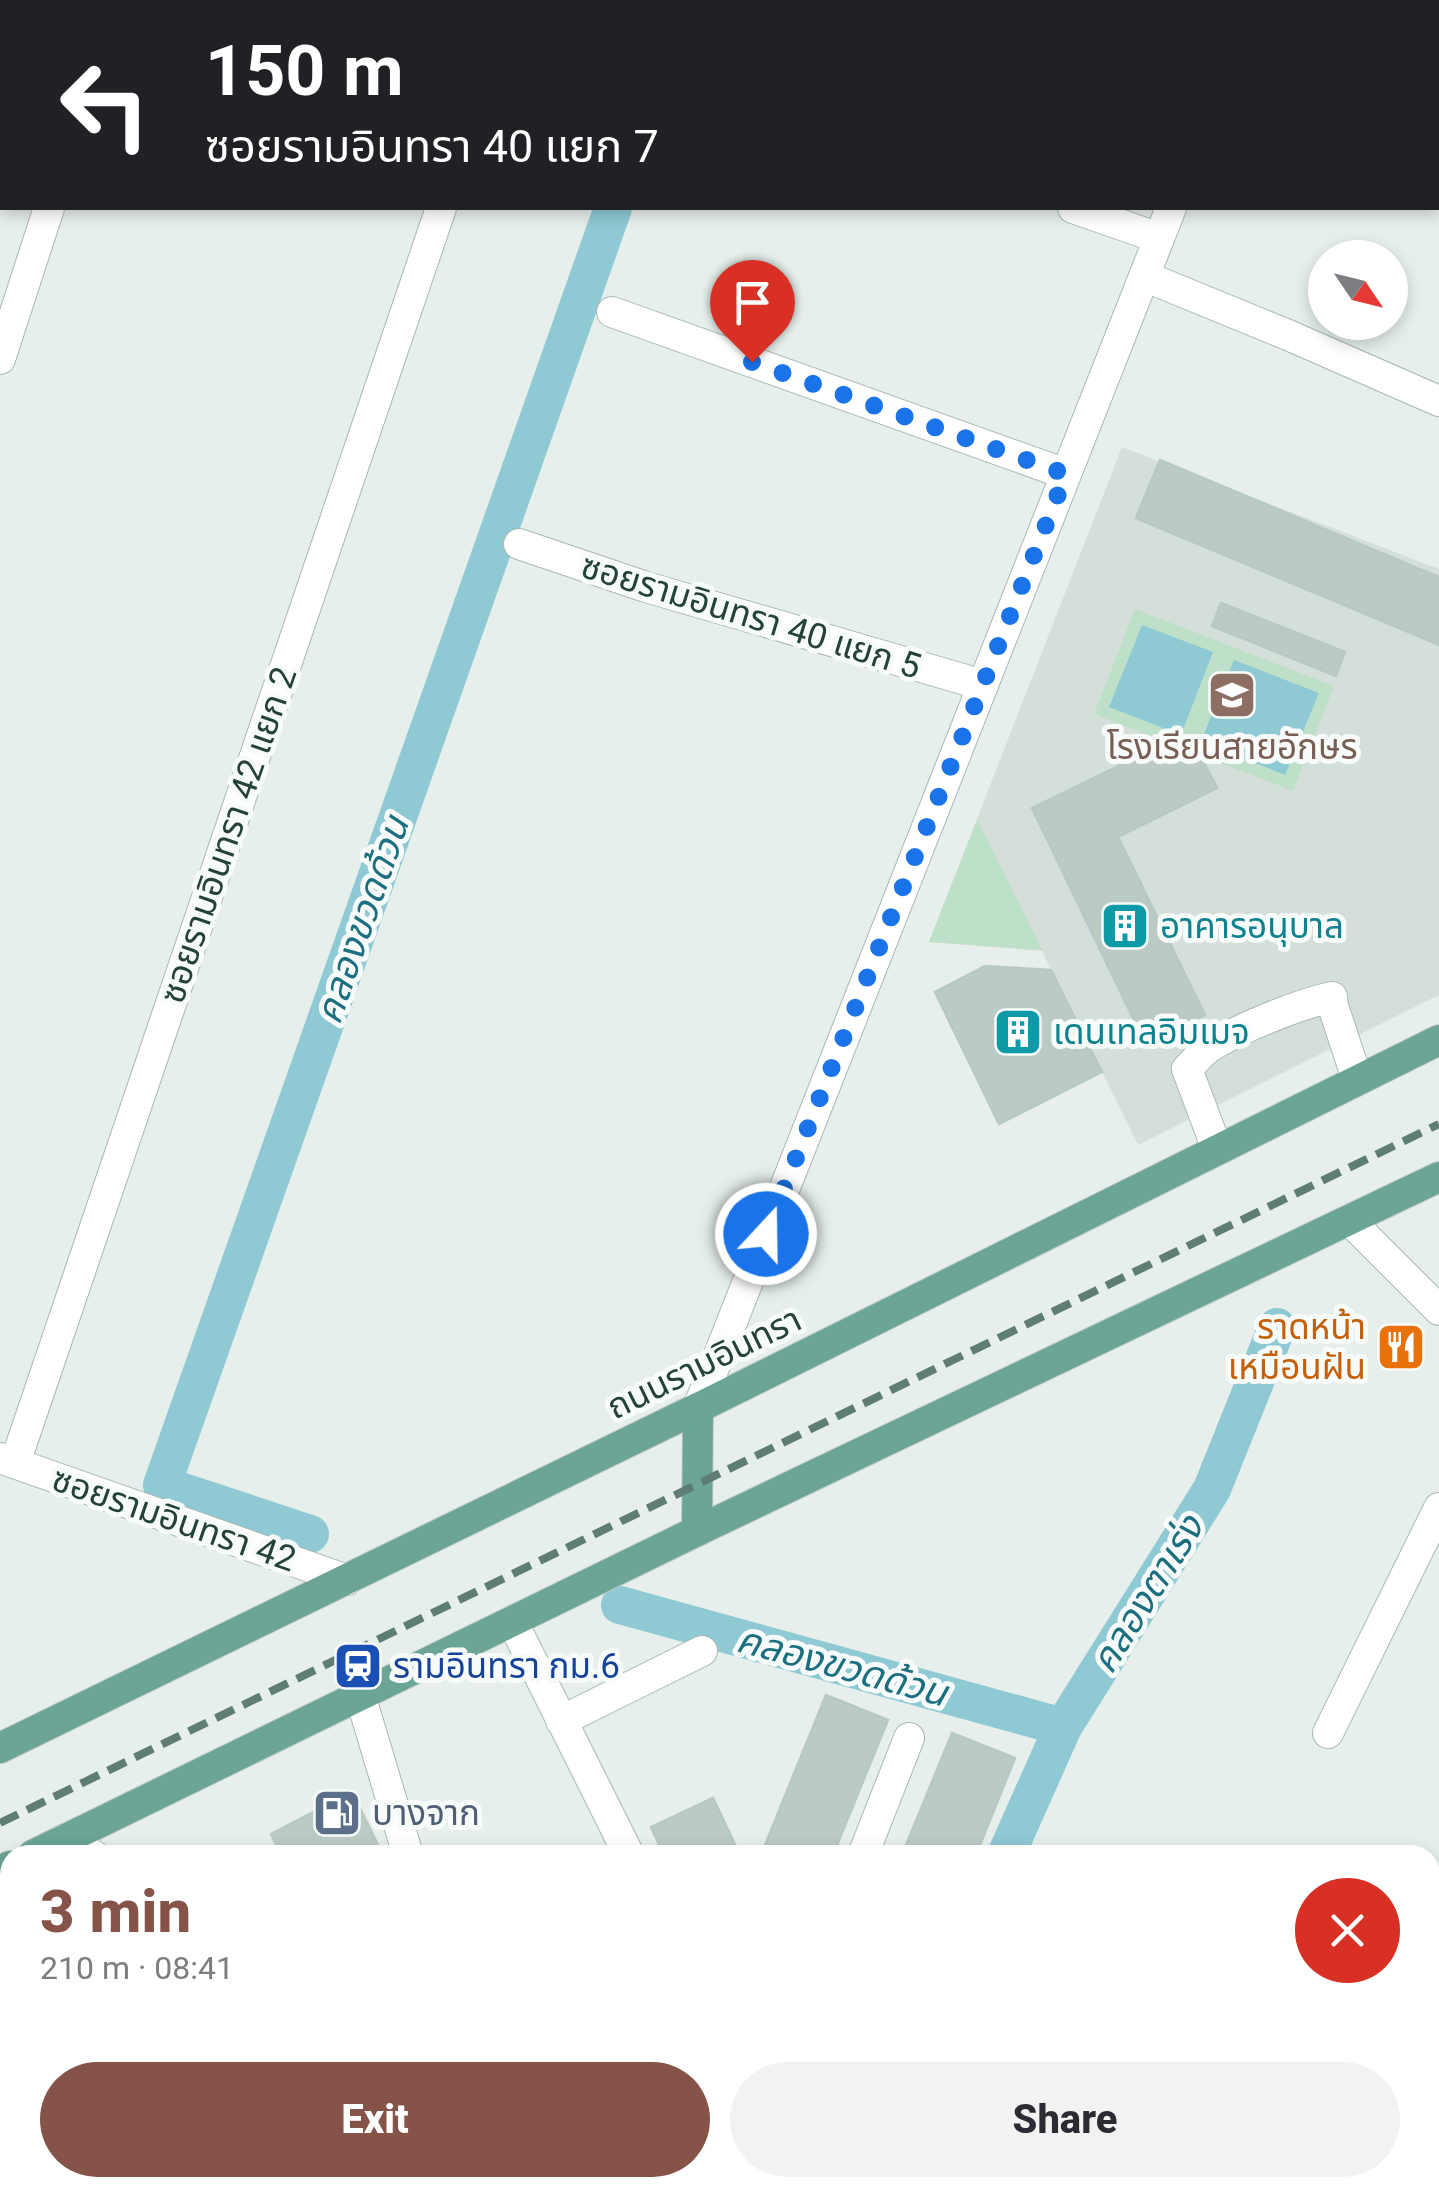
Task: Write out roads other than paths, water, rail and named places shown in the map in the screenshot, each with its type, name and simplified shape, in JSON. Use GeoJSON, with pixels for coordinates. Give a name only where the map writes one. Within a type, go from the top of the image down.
{"type":"FeatureCollection","features":[{"type":"Feature","properties":{"kind":"main road","name":"ถนนรามอินทรา"},"geometry":{"type":"LineString","coordinates":[[0,1748],[698,1408],[1439,1040]]}},
{"type":"Feature","properties":{"kind":"main road"},"geometry":{"type":"LineString","coordinates":[[54,1845],[697,1531],[1439,1177]]}},
{"type":"Feature","properties":{"kind":"main road"},"geometry":{"type":"LineString","coordinates":[[697,1531],[698,1408]]}},
{"type":"Feature","properties":{"kind":"street"},"geometry":{"type":"LineString","coordinates":[[0,359],[48,210]]}},
{"type":"Feature","properties":{"kind":"street","name":"ซอยรามอินทรา 42 แยก 2"},"geometry":{"type":"LineString","coordinates":[[8,1460],[441,210]]}},
{"type":"Feature","properties":{"kind":"street"},"geometry":{"type":"LineString","coordinates":[[1078,210],[1159,238]]}},
{"type":"Feature","properties":{"kind":"street"},"geometry":{"type":"LineString","coordinates":[[698,1408],[1170,210]]}},
{"type":"Feature","properties":{"kind":"street"},"geometry":{"type":"LineString","coordinates":[[1144,276],[1439,402]]}},
{"type":"Feature","properties":{"kind":"street"},"geometry":{"type":"LineString","coordinates":[[612,312],[1066,474]]}},
{"type":"Feature","properties":{"kind":"street","name":"ซอยรามอินทรา 40 แยก 5"},"geometry":{"type":"LineString","coordinates":[[519,544],[983,686]]}},
{"type":"Feature","properties":{"kind":"street"},"geometry":{"type":"LineString","coordinates":[[1217,1149],[1187,1069],[1220,1042],[1291,1010],[1332,997],[1357,1080]]}},
{"type":"Feature","properties":{"kind":"street"},"geometry":{"type":"LineString","coordinates":[[1350,1221],[1439,1310]]}},
{"type":"Feature","properties":{"kind":"street","name":"ซอยรามอินทรา 42"},"geometry":{"type":"LineString","coordinates":[[8,1460],[347,1580]]}},
{"type":"Feature","properties":{"kind":"street"},"geometry":{"type":"LineString","coordinates":[[1328,1734],[1439,1508]]}},
{"type":"Feature","properties":{"kind":"street"},"geometry":{"type":"LineString","coordinates":[[512,1621],[625,1845]]}},
{"type":"Feature","properties":{"kind":"street"},"geometry":{"type":"LineString","coordinates":[[561,1722],[702,1652]]}},
{"type":"Feature","properties":{"kind":"street"},"geometry":{"type":"LineString","coordinates":[[360,1696],[405,1845]]}},
{"type":"Feature","properties":{"kind":"street"},"geometry":{"type":"LineString","coordinates":[[867,1845],[909,1738]]}},
{"type":"Feature","properties":{"kind":"street"},"geometry":{"type":"LineString","coordinates":[[64,1840],[74,1845]]}},
{"type":"Feature","properties":{"kind":"water"},"geometry":{"type":"Polygon","coordinates":[[[1142,625],[1213,652],[1181,735],[1109,707],[1142,625]]]}},
{"type":"Feature","properties":{"kind":"water"},"geometry":{"type":"Polygon","coordinates":[[[1234,660],[1319,693],[1285,775],[1201,741],[1234,660]]]}},
{"type":"Feature","properties":{"kind":"waterway","name":"คลองขวดด้วน"},"geometry":{"type":"LineString","coordinates":[[310,1534],[162,1485],[612,210]]}},
{"type":"Feature","properties":{"kind":"waterway","name":"คลองตาเร่ง"},"geometry":{"type":"LineString","coordinates":[[1010,1845],[1063,1727],[1212,1489],[1277,1327]]}},
{"type":"Feature","properties":{"kind":"waterway","name":"คลองขวดด้วน"},"geometry":{"type":"LineString","coordinates":[[620,1605],[1063,1727]]}},
{"type":"Feature","properties":{"kind":"railway"},"geometry":{"type":"LineString","coordinates":[[0,1823],[1439,1124]]}},
{"type":"Feature","properties":{"kind":"place","name":"โรงเรียนสายอักษร"},"geometry":{"type":"Point","coordinates":[1232,695]}},
{"type":"Feature","properties":{"kind":"place","name":"อาคารอนุบาล"},"geometry":{"type":"Point","coordinates":[1125,926]}},
{"type":"Feature","properties":{"kind":"place","name":"เดนเทลอิมเมจ"},"geometry":{"type":"Point","coordinates":[1018,1032]}},
{"type":"Feature","properties":{"kind":"place","name":"ราดหน้า เหมือนฝัน"},"geometry":{"type":"Point","coordinates":[1401,1347]}},
{"type":"Feature","properties":{"kind":"place","name":"รามอินทรา กม.6"},"geometry":{"type":"Point","coordinates":[358,1666]}},
{"type":"Feature","properties":{"kind":"place","name":"บางจาก"},"geometry":{"type":"Point","coordinates":[337,1813]}}]}
